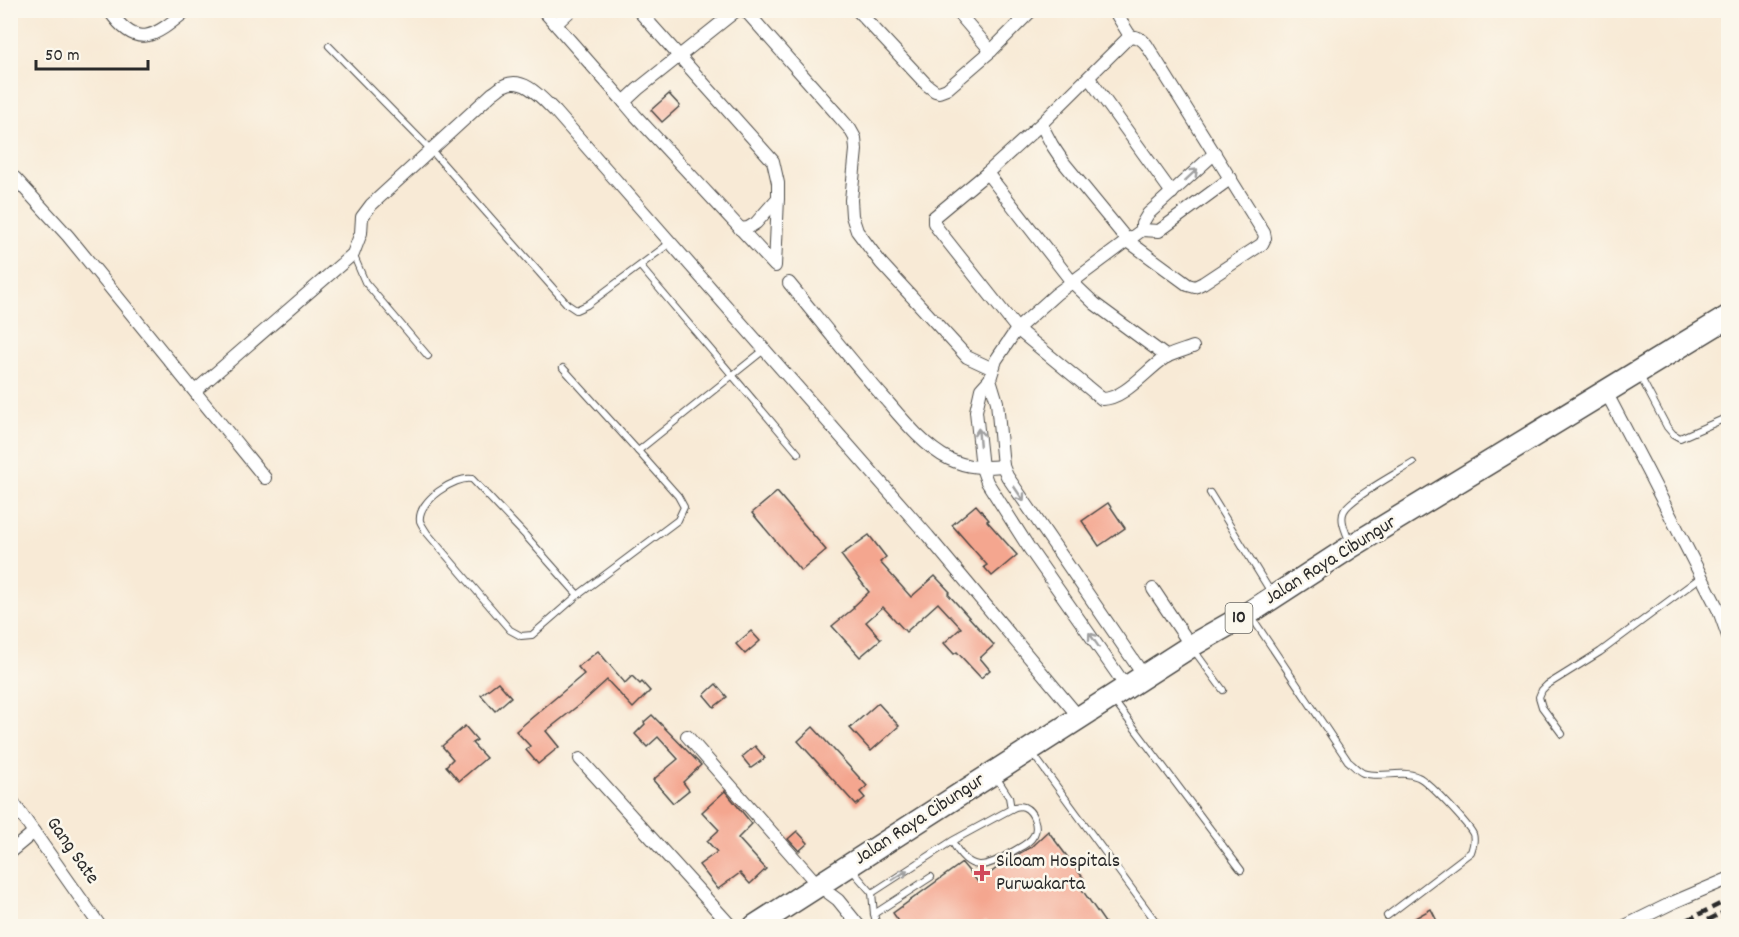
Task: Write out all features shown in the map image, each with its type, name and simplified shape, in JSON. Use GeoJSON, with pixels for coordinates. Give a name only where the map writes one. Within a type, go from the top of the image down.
{"type":"FeatureCollection","features":[{"type":"Feature","properties":{"kind":"highway","name":"Jalan Raya Cibungur"},"geometry":{"type":"LineString","coordinates":[[755,927],[1191,646],[1249,613],[1352,546],[1728,317]]}},
{"type":"Feature","properties":{"kind":"street"},"geometry":{"type":"LineString","coordinates":[[109,10],[124,28],[144,37],[154,34],[187,10]]}},
{"type":"Feature","properties":{"kind":"street"},"geometry":{"type":"LineString","coordinates":[[543,10],[635,115],[775,266],[778,183],[773,161],[638,10]]}},
{"type":"Feature","properties":{"kind":"street"},"geometry":{"type":"LineString","coordinates":[[556,24],[571,10]]}},
{"type":"Feature","properties":{"kind":"street"},"geometry":{"type":"LineString","coordinates":[[624,102],[736,10]]}},
{"type":"Feature","properties":{"kind":"street"},"geometry":{"type":"LineString","coordinates":[[745,10],[837,113],[855,138],[851,200],[856,231],[881,263],[967,357],[991,374],[997,402],[1002,466],[1057,550],[1128,687]]}},
{"type":"Feature","properties":{"kind":"street"},"geometry":{"type":"LineString","coordinates":[[857,10],[934,91],[939,92],[947,88],[991,51],[1032,10]]}},
{"type":"Feature","properties":{"kind":"street"},"geometry":{"type":"LineString","coordinates":[[956,10],[991,51]]}},
{"type":"Feature","properties":{"kind":"street"},"geometry":{"type":"LineString","coordinates":[[1041,124],[1064,163],[1128,241],[1188,285],[1195,287],[1203,283],[1262,244],[1265,238],[1264,233],[1231,177],[1146,44],[1142,39],[1130,36],[1114,10]]}},
{"type":"Feature","properties":{"kind":"street"},"geometry":{"type":"LineString","coordinates":[[1130,36],[1041,124],[934,217],[934,223],[1017,329],[1102,399],[1110,399],[1119,394],[1167,357],[1193,347]]}},
{"type":"Feature","properties":{"kind":"street"},"geometry":{"type":"LineString","coordinates":[[1089,78],[1172,193]]}},
{"type":"Feature","properties":{"kind":"street"},"geometry":{"type":"LineString","coordinates":[[195,391],[353,255],[361,233],[362,217],[371,205],[493,93],[506,84],[516,82],[530,88],[556,112],[928,536],[1079,717]]}},
{"type":"Feature","properties":{"kind":"street"},"geometry":{"type":"LineString","coordinates":[[1142,230],[1142,224],[1148,214],[1215,153]]}},
{"type":"Feature","properties":{"kind":"street"},"geometry":{"type":"LineString","coordinates":[[987,173],[1072,282],[1112,317],[1167,357]]}},
{"type":"Feature","properties":{"kind":"street"},"geometry":{"type":"LineString","coordinates":[[1128,687],[987,482],[982,468],[976,411],[981,389],[991,374],[996,360],[1017,329],[1039,308],[1142,230],[1159,231],[1231,177]]}},
{"type":"Feature","properties":{"kind":"street"},"geometry":{"type":"LineString","coordinates":[[10,182],[15,178],[68,236],[266,478]]}},
{"type":"Feature","properties":{"kind":"street"},"geometry":{"type":"LineString","coordinates":[[740,229],[748,228],[756,223],[777,198]]}},
{"type":"Feature","properties":{"kind":"street"},"geometry":{"type":"LineString","coordinates":[[789,283],[876,389],[936,451],[963,464],[982,468],[1002,466]]}},
{"type":"Feature","properties":{"kind":"street"},"geometry":{"type":"LineString","coordinates":[[1606,392],[1719,610],[1728,636]]}},
{"type":"Feature","properties":{"kind":"street"},"geometry":{"type":"LineString","coordinates":[[1040,560],[1057,550]]}},
{"type":"Feature","properties":{"kind":"street"},"geometry":{"type":"LineString","coordinates":[[1154,589],[1191,646]]}},
{"type":"Feature","properties":{"kind":"street"},"geometry":{"type":"LineString","coordinates":[[687,736],[818,885],[838,900],[859,927]]}},
{"type":"Feature","properties":{"kind":"street"},"geometry":{"type":"LineString","coordinates":[[580,759],[731,927]]}},
{"type":"Feature","properties":{"kind":"street","name":"Gang Sate"},"geometry":{"type":"LineString","coordinates":[[10,798],[100,927]]}},
{"type":"Feature","properties":{"kind":"street"},"geometry":{"type":"LineString","coordinates":[[10,852],[34,832]]}},
{"type":"Feature","properties":{"kind":"street"},"geometry":{"type":"LineString","coordinates":[[1625,927],[1728,879]]}},
{"type":"Feature","properties":{"kind":"lane"},"geometry":{"type":"LineString","coordinates":[[329,46],[431,150],[567,304],[576,310],[587,305],[670,243]]}},
{"type":"Feature","properties":{"kind":"lane"},"geometry":{"type":"LineString","coordinates":[[353,255],[365,282],[428,356]]}},
{"type":"Feature","properties":{"kind":"lane"},"geometry":{"type":"LineString","coordinates":[[640,266],[798,453]]}},
{"type":"Feature","properties":{"kind":"lane"},"geometry":{"type":"LineString","coordinates":[[638,451],[765,350]]}},
{"type":"Feature","properties":{"kind":"lane"},"geometry":{"type":"LineString","coordinates":[[563,368],[678,496],[684,507],[678,520],[578,595],[531,636],[521,636],[510,630],[427,533],[420,520],[422,509],[434,495],[453,482],[465,478],[472,479],[578,595]]}},
{"type":"Feature","properties":{"kind":"lane"},"geometry":{"type":"LineString","coordinates":[[1638,371],[1667,427],[1680,438],[1728,417]]}},
{"type":"Feature","properties":{"kind":"lane"},"geometry":{"type":"LineString","coordinates":[[1352,546],[1342,519],[1344,512],[1352,502],[1413,463]]}},
{"type":"Feature","properties":{"kind":"lane"},"geometry":{"type":"LineString","coordinates":[[1210,493],[1274,597]]}},
{"type":"Feature","properties":{"kind":"lane"},"geometry":{"type":"LineString","coordinates":[[1562,734],[1542,707],[1539,697],[1542,690],[1600,651],[1701,577]]}},
{"type":"Feature","properties":{"kind":"lane"},"geometry":{"type":"LineString","coordinates":[[1249,613],[1348,761],[1362,772],[1419,777],[1438,793],[1473,833],[1474,843],[1471,852],[1387,916]]}},
{"type":"Feature","properties":{"kind":"lane"},"geometry":{"type":"LineString","coordinates":[[1191,646],[1223,690]]}},
{"type":"Feature","properties":{"kind":"lane"},"geometry":{"type":"LineString","coordinates":[[1128,687],[1241,870]]}},
{"type":"Feature","properties":{"kind":"lane"},"geometry":{"type":"LineString","coordinates":[[1029,749],[1159,927]]}},
{"type":"Feature","properties":{"kind":"lane"},"geometry":{"type":"LineString","coordinates":[[993,772],[1009,797],[1011,809]]}},
{"type":"Feature","properties":{"kind":"lane"},"geometry":{"type":"LineString","coordinates":[[872,893],[952,841],[1018,806],[1026,808],[1032,814],[1036,828],[1028,842],[987,865],[970,863],[959,854],[952,841]]}},
{"type":"Feature","properties":{"kind":"lane"},"geometry":{"type":"LineString","coordinates":[[849,866],[872,893],[877,927]]}},
{"type":"Feature","properties":{"kind":"lane"},"geometry":{"type":"LineString","coordinates":[[874,914],[931,877]]}},
{"type":"Feature","properties":{"kind":"building"},"geometry":{"type":"Polygon","coordinates":[[[669,94],[680,106],[662,122],[651,110],[669,94]]]}},
{"type":"Feature","properties":{"kind":"building"},"geometry":{"type":"Polygon","coordinates":[[[777,492],[826,550],[801,571],[752,513],[777,492]]]}},
{"type":"Feature","properties":{"kind":"building"},"geometry":{"type":"Polygon","coordinates":[[[1108,503],[1125,528],[1099,546],[1082,521],[1108,503]]]}},
{"type":"Feature","properties":{"kind":"building"},"geometry":{"type":"Polygon","coordinates":[[[976,505],[1017,555],[992,576],[984,567],[987,565],[952,525],[976,505]]]}},
{"type":"Feature","properties":{"kind":"building"},"geometry":{"type":"Polygon","coordinates":[[[869,535],[886,557],[880,562],[911,597],[935,576],[950,592],[948,594],[994,645],[980,658],[990,670],[981,678],[957,652],[954,654],[944,643],[961,628],[938,603],[906,632],[883,607],[866,622],[881,639],[860,657],[832,626],[869,592],[841,555],[869,535]]]}},
{"type":"Feature","properties":{"kind":"building"},"geometry":{"type":"Polygon","coordinates":[[[751,631],[760,641],[745,654],[736,644],[751,631]]]}},
{"type":"Feature","properties":{"kind":"building"},"geometry":{"type":"Polygon","coordinates":[[[598,651],[625,683],[632,676],[650,691],[633,708],[607,680],[546,731],[559,747],[538,764],[526,750],[530,746],[516,731],[584,674],[578,667],[598,651]]]}},
{"type":"Feature","properties":{"kind":"building"},"geometry":{"type":"Polygon","coordinates":[[[498,682],[511,697],[495,711],[481,695],[498,682]]]}},
{"type":"Feature","properties":{"kind":"building"},"geometry":{"type":"Polygon","coordinates":[[[716,684],[727,697],[714,707],[704,695],[716,684]]]}},
{"type":"Feature","properties":{"kind":"building"},"geometry":{"type":"Polygon","coordinates":[[[878,703],[899,726],[871,751],[850,728],[878,703]]]}},
{"type":"Feature","properties":{"kind":"building"},"geometry":{"type":"Polygon","coordinates":[[[652,715],[701,765],[683,782],[689,790],[673,803],[653,780],[678,759],[658,737],[647,747],[635,734],[652,715]]]}},
{"type":"Feature","properties":{"kind":"building"},"geometry":{"type":"Polygon","coordinates":[[[465,726],[477,740],[472,743],[486,758],[459,781],[446,766],[453,759],[442,746],[465,726]]]}},
{"type":"Feature","properties":{"kind":"building"},"geometry":{"type":"Polygon","coordinates":[[[813,727],[867,786],[860,792],[865,798],[856,805],[798,741],[813,727]]]}},
{"type":"Feature","properties":{"kind":"building"},"geometry":{"type":"Polygon","coordinates":[[[755,746],[765,758],[751,768],[742,757],[755,746]]]}},
{"type":"Feature","properties":{"kind":"building"},"geometry":{"type":"Polygon","coordinates":[[[725,791],[752,824],[738,838],[766,869],[750,884],[740,873],[718,889],[699,865],[717,852],[707,841],[719,830],[702,812],[725,791]]]}},
{"type":"Feature","properties":{"kind":"building"},"geometry":{"type":"Polygon","coordinates":[[[797,831],[808,843],[799,851],[788,839],[797,831]]]}},
{"type":"Feature","properties":{"kind":"building"},"geometry":{"type":"Polygon","coordinates":[[[1048,831],[1084,879],[1078,884],[1108,927],[989,927],[985,921],[978,927],[903,927],[893,913],[962,863],[978,882],[1008,860],[1031,847],[1048,831]]]}},
{"type":"Feature","properties":{"kind":"building"},"geometry":{"type":"Polygon","coordinates":[[[1431,909],[1440,927],[1399,927],[1431,909]]]}},
{"type":"Feature","properties":{"kind":"railway"},"geometry":{"type":"LineString","coordinates":[[1675,926],[1728,900]]}},
{"type":"Feature","properties":{"kind":"railway"},"geometry":{"type":"LineString","coordinates":[[1696,926],[1728,910]]}},
{"type":"Feature","properties":{"kind":"place","name":"Siloam Hospitals Purwakarta"},"geometry":{"type":"Point","coordinates":[982,873]}}]}
